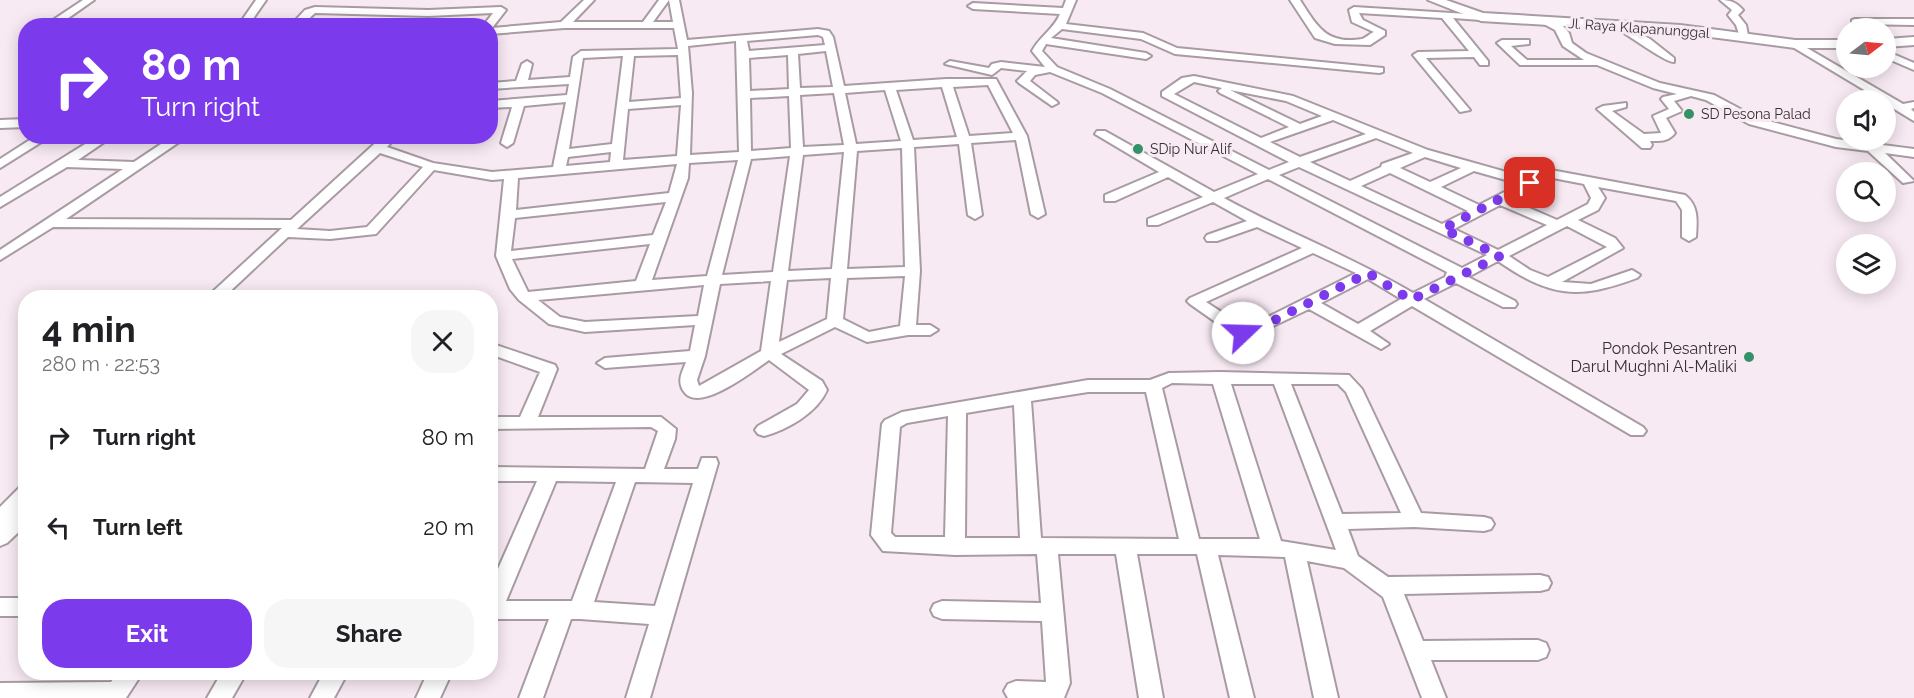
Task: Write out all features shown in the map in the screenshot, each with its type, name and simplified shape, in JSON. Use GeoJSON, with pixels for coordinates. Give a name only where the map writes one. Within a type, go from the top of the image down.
{"type":"FeatureCollection","features":[{"type":"Feature","properties":{"kind":"street"},"geometry":{"type":"LineString","coordinates":[[61,18],[89,0]]}},
{"type":"Feature","properties":{"kind":"street"},"geometry":{"type":"LineString","coordinates":[[249,18],[261,0]]}},
{"type":"Feature","properties":{"kind":"street"},"geometry":{"type":"LineString","coordinates":[[564,25],[589,0]]}},
{"type":"Feature","properties":{"kind":"street"},"geometry":{"type":"LineString","coordinates":[[646,25],[664,0]]}},
{"type":"Feature","properties":{"kind":"street"},"geometry":{"type":"LineString","coordinates":[[644,284],[681,178],[684,160],[686,101],[683,48],[674,0]]}},
{"type":"Feature","properties":{"kind":"street"},"geometry":{"type":"LineString","coordinates":[[1295,0],[1319,36],[1335,41],[1371,42],[1371,36],[1381,33],[1356,22],[1354,10],[1481,17]]}},
{"type":"Feature","properties":{"kind":"street","name":"Jl. Raya Klapanunggal"},"geometry":{"type":"LineString","coordinates":[[1434,0],[1481,17],[1680,29],[1795,44],[1836,44]]}},
{"type":"Feature","properties":{"kind":"street"},"geometry":{"type":"LineString","coordinates":[[1725,0],[1738,10],[1733,15],[1741,25],[1745,38]]}},
{"type":"Feature","properties":{"kind":"street"},"geometry":{"type":"LineString","coordinates":[[973,6],[1069,5],[1060,26],[1043,40],[1036,51],[1050,69]]}},
{"type":"Feature","properties":{"kind":"street"},"geometry":{"type":"LineString","coordinates":[[302,18],[308,12],[315,10],[428,13],[501,10],[494,18]]}},
{"type":"Feature","properties":{"kind":"street"},"geometry":{"type":"LineString","coordinates":[[1445,15],[1484,63]]}},
{"type":"Feature","properties":{"kind":"street"},"geometry":{"type":"LineString","coordinates":[[1545,21],[1559,28],[1571,48],[1597,63],[1657,86],[1710,97],[1740,116],[1765,125],[1836,143]]}},
{"type":"Feature","properties":{"kind":"street"},"geometry":{"type":"LineString","coordinates":[[1896,22],[1914,22]]}},
{"type":"Feature","properties":{"kind":"street"},"geometry":{"type":"LineString","coordinates":[[498,30],[564,25],[680,25]]}},
{"type":"Feature","properties":{"kind":"street"},"geometry":{"type":"LineString","coordinates":[[1060,26],[1143,36],[1175,51],[1379,70]]}},
{"type":"Feature","properties":{"kind":"street"},"geometry":{"type":"LineString","coordinates":[[1620,26],[1646,41],[1670,60]]}},
{"type":"Feature","properties":{"kind":"street"},"geometry":{"type":"LineString","coordinates":[[498,36],[504,30]]}},
{"type":"Feature","properties":{"kind":"street"},"geometry":{"type":"LineString","coordinates":[[558,172],[573,98],[578,57],[581,54],[629,53],[683,48],[741,38],[818,32],[828,37],[851,148],[835,321]]}},
{"type":"Feature","properties":{"kind":"street"},"geometry":{"type":"LineString","coordinates":[[741,38],[744,55],[745,157],[713,280],[697,356],[688,381],[691,390],[699,393],[706,392],[769,353],[835,321]]}},
{"type":"Feature","properties":{"kind":"street"},"geometry":{"type":"LineString","coordinates":[[1043,40],[1146,56]]}},
{"type":"Feature","properties":{"kind":"street"},"geometry":{"type":"LineString","coordinates":[[1896,44],[1914,41]]}},
{"type":"Feature","properties":{"kind":"street"},"geometry":{"type":"LineString","coordinates":[[1525,42],[1502,43],[1524,63],[1597,63]]}},
{"type":"Feature","properties":{"kind":"street"},"geometry":{"type":"LineString","coordinates":[[1795,44],[1914,117]]}},
{"type":"Feature","properties":{"kind":"street"},"geometry":{"type":"LineString","coordinates":[[744,55],[831,48]]}},
{"type":"Feature","properties":{"kind":"street"},"geometry":{"type":"LineString","coordinates":[[769,353],[778,275],[797,152],[793,51]]}},
{"type":"Feature","properties":{"kind":"street"},"geometry":{"type":"LineString","coordinates":[[616,166],[629,53]]}},
{"type":"Feature","properties":{"kind":"street"},"geometry":{"type":"LineString","coordinates":[[1896,53],[1914,67]]}},
{"type":"Feature","properties":{"kind":"street"},"geometry":{"type":"LineString","coordinates":[[1464,110],[1418,55],[1475,54]]}},
{"type":"Feature","properties":{"kind":"street"},"geometry":{"type":"LineString","coordinates":[[521,84],[527,64]]}},
{"type":"Feature","properties":{"kind":"street"},"geometry":{"type":"LineString","coordinates":[[950,64],[992,72],[1052,103]]}},
{"type":"Feature","properties":{"kind":"street"},"geometry":{"type":"LineString","coordinates":[[992,72],[996,66],[1001,64],[1050,69],[1095,88],[1097,93],[1268,176],[1509,304]]}},
{"type":"Feature","properties":{"kind":"street"},"geometry":{"type":"LineString","coordinates":[[744,95],[984,79],[1013,84],[1050,69]]}},
{"type":"Feature","properties":{"kind":"street"},"geometry":{"type":"LineString","coordinates":[[498,85],[575,80]]}},
{"type":"Feature","properties":{"kind":"street"},"geometry":{"type":"LineString","coordinates":[[1530,183],[1424,153],[1289,98],[1186,80],[1166,94],[1171,99],[1299,162],[1500,256],[1525,273],[1549,283],[1580,291],[1594,289],[1632,275]]}},
{"type":"Feature","properties":{"kind":"street"},"geometry":{"type":"LineString","coordinates":[[1202,81],[1300,128]]}},
{"type":"Feature","properties":{"kind":"street"},"geometry":{"type":"LineString","coordinates":[[946,82],[964,139],[975,215]]}},
{"type":"Feature","properties":{"kind":"street"},"geometry":{"type":"LineString","coordinates":[[1013,84],[1021,136],[1038,214]]}},
{"type":"Feature","properties":{"kind":"street"},"geometry":{"type":"LineString","coordinates":[[889,86],[908,143],[913,271],[908,330]]}},
{"type":"Feature","properties":{"kind":"street"},"geometry":{"type":"LineString","coordinates":[[1622,105],[1603,109],[1644,141],[1669,133],[1659,116],[1676,111],[1667,99],[1693,94]]}},
{"type":"Feature","properties":{"kind":"street"},"geometry":{"type":"LineString","coordinates":[[498,104],[573,98]]}},
{"type":"Feature","properties":{"kind":"street"},"geometry":{"type":"LineString","coordinates":[[1136,110],[1171,99]]}},
{"type":"Feature","properties":{"kind":"street"},"geometry":{"type":"LineString","coordinates":[[623,106],[686,101]]}},
{"type":"Feature","properties":{"kind":"street"},"geometry":{"type":"LineString","coordinates":[[507,142],[519,103]]}},
{"type":"Feature","properties":{"kind":"street"},"geometry":{"type":"LineString","coordinates":[[1901,108],[1914,105]]}},
{"type":"Feature","properties":{"kind":"street"},"geometry":{"type":"LineString","coordinates":[[1260,142],[1333,116]]}},
{"type":"Feature","properties":{"kind":"street"},"geometry":{"type":"LineString","coordinates":[[0,124],[18,122]]}},
{"type":"Feature","properties":{"kind":"street"},"geometry":{"type":"LineString","coordinates":[[1101,134],[1258,222],[1368,273],[1637,431]]}},
{"type":"Feature","properties":{"kind":"street"},"geometry":{"type":"LineString","coordinates":[[1153,222],[1299,162],[1376,134]]}},
{"type":"Feature","properties":{"kind":"street"},"geometry":{"type":"LineString","coordinates":[[379,148],[431,166],[479,176],[511,176],[684,160],[1021,136]]}},
{"type":"Feature","properties":{"kind":"street"},"geometry":{"type":"LineString","coordinates":[[0,164],[32,144]]}},
{"type":"Feature","properties":{"kind":"street"},"geometry":{"type":"LineString","coordinates":[[0,203],[95,144]]}},
{"type":"Feature","properties":{"kind":"street"},"geometry":{"type":"LineString","coordinates":[[0,256],[170,144]]}},
{"type":"Feature","properties":{"kind":"street"},"geometry":{"type":"LineString","coordinates":[[222,290],[254,264],[383,144]]}},
{"type":"Feature","properties":{"kind":"street"},"geometry":{"type":"LineString","coordinates":[[563,154],[619,147]]}},
{"type":"Feature","properties":{"kind":"street"},"geometry":{"type":"LineString","coordinates":[[0,149],[22,150]]}},
{"type":"Feature","properties":{"kind":"street"},"geometry":{"type":"LineString","coordinates":[[1874,150],[1908,180]]}},
{"type":"Feature","properties":{"kind":"street"},"geometry":{"type":"LineString","coordinates":[[1892,150],[1914,153]]}},
{"type":"Feature","properties":{"kind":"street"},"geometry":{"type":"LineString","coordinates":[[1350,186],[1387,167],[1424,153]]}},
{"type":"Feature","properties":{"kind":"street"},"geometry":{"type":"LineString","coordinates":[[66,163],[138,166]]}},
{"type":"Feature","properties":{"kind":"street"},"geometry":{"type":"LineString","coordinates":[[51,223],[290,229],[330,235],[370,231],[431,166]]}},
{"type":"Feature","properties":{"kind":"street"},"geometry":{"type":"LineString","coordinates":[[1431,187],[1475,166]]}},
{"type":"Feature","properties":{"kind":"street"},"geometry":{"type":"LineString","coordinates":[[1387,167],[1476,209]]}},
{"type":"Feature","properties":{"kind":"street"},"geometry":{"type":"LineString","coordinates":[[1110,198],[1168,172]]}},
{"type":"Feature","properties":{"kind":"street"},"geometry":{"type":"LineString","coordinates":[[1443,229],[1476,209],[1551,174],[1664,194],[1684,200],[1690,212],[1689,237]]}},
{"type":"Feature","properties":{"kind":"street"},"geometry":{"type":"LineString","coordinates":[[511,176],[509,215],[503,256],[515,286],[524,297],[555,321],[570,326],[705,320]]}},
{"type":"Feature","properties":{"kind":"street"},"geometry":{"type":"LineString","coordinates":[[1359,330],[1411,300],[1593,207],[1598,198],[1589,182]]}},
{"type":"Feature","properties":{"kind":"street"},"geometry":{"type":"LineString","coordinates":[[509,215],[673,197]]}},
{"type":"Feature","properties":{"kind":"street"},"geometry":{"type":"LineString","coordinates":[[1498,199],[1604,238],[1616,248],[1549,283]]}},
{"type":"Feature","properties":{"kind":"street"},"geometry":{"type":"LineString","coordinates":[[1212,238],[1258,222]]}},
{"type":"Feature","properties":{"kind":"street"},"geometry":{"type":"LineString","coordinates":[[503,256],[658,239]]}},
{"type":"Feature","properties":{"kind":"street"},"geometry":{"type":"LineString","coordinates":[[1313,248],[1195,301],[1245,333],[1368,273]]}},
{"type":"Feature","properties":{"kind":"street"},"geometry":{"type":"LineString","coordinates":[[237,290],[247,279],[254,264]]}},
{"type":"Feature","properties":{"kind":"street"},"geometry":{"type":"LineString","coordinates":[[524,297],[644,284],[778,275],[913,271]]}},
{"type":"Feature","properties":{"kind":"street"},"geometry":{"type":"LineString","coordinates":[[1308,302],[1381,344]]}},
{"type":"Feature","properties":{"kind":"street"},"geometry":{"type":"LineString","coordinates":[[835,321],[867,337],[908,330],[930,330]]}},
{"type":"Feature","properties":{"kind":"street"},"geometry":{"type":"LineString","coordinates":[[498,353],[549,369],[548,379],[526,423]]}},
{"type":"Feature","properties":{"kind":"street"},"geometry":{"type":"LineString","coordinates":[[764,430],[806,405],[817,395],[818,390],[816,385],[769,353]]}},
{"type":"Feature","properties":{"kind":"street"},"geometry":{"type":"LineString","coordinates":[[605,363],[697,356]]}},
{"type":"Feature","properties":{"kind":"street"},"geometry":{"type":"LineString","coordinates":[[1220,377],[1283,549],[1326,698]]}},
{"type":"Feature","properties":{"kind":"street"},"geometry":{"type":"LineString","coordinates":[[1280,377],[1350,561]]}},
{"type":"Feature","properties":{"kind":"street"},"geometry":{"type":"LineString","coordinates":[[1414,520],[1353,389],[1343,379],[1168,378],[1153,386],[1088,386],[902,418],[891,424],[881,535],[890,545],[1283,549],[1350,561],[1392,592],[1434,698]]}},
{"type":"Feature","properties":{"kind":"street"},"geometry":{"type":"LineString","coordinates":[[1153,386],[1242,698]]}},
{"type":"Feature","properties":{"kind":"street"},"geometry":{"type":"LineString","coordinates":[[1016,691],[1055,692],[1058,683],[1052,612],[1039,547],[1022,397]]}},
{"type":"Feature","properties":{"kind":"street"},"geometry":{"type":"LineString","coordinates":[[955,547],[957,408]]}},
{"type":"Feature","properties":{"kind":"street"},"geometry":{"type":"LineString","coordinates":[[498,423],[655,421],[663,424],[667,429],[666,440],[652,475]]}},
{"type":"Feature","properties":{"kind":"street"},"geometry":{"type":"LineString","coordinates":[[498,474],[652,475],[707,469],[638,698]]}},
{"type":"Feature","properties":{"kind":"street"},"geometry":{"type":"LineString","coordinates":[[498,594],[550,474]]}},
{"type":"Feature","properties":{"kind":"street"},"geometry":{"type":"LineString","coordinates":[[531,698],[572,610],[628,475]]}},
{"type":"Feature","properties":{"kind":"street"},"geometry":{"type":"LineString","coordinates":[[1,532],[18,505]]}},
{"type":"Feature","properties":{"kind":"street"},"geometry":{"type":"LineString","coordinates":[[1,532],[18,518]]}},
{"type":"Feature","properties":{"kind":"street"},"geometry":{"type":"LineString","coordinates":[[1335,522],[1414,520],[1484,524]]}},
{"type":"Feature","properties":{"kind":"street"},"geometry":{"type":"LineString","coordinates":[[1,532],[18,534]]}},
{"type":"Feature","properties":{"kind":"street"},"geometry":{"type":"LineString","coordinates":[[1125,547],[1151,698]]}},
{"type":"Feature","properties":{"kind":"street"},"geometry":{"type":"LineString","coordinates":[[1385,586],[1540,583]]}},
{"type":"Feature","properties":{"kind":"street"},"geometry":{"type":"LineString","coordinates":[[0,607],[18,607]]}},
{"type":"Feature","properties":{"kind":"street"},"geometry":{"type":"LineString","coordinates":[[942,609],[1052,612]]}},
{"type":"Feature","properties":{"kind":"street"},"geometry":{"type":"LineString","coordinates":[[498,610],[572,610],[663,616]]}},
{"type":"Feature","properties":{"kind":"street"},"geometry":{"type":"LineString","coordinates":[[1415,651],[1538,650]]}},
{"type":"Feature","properties":{"kind":"street"},"geometry":{"type":"LineString","coordinates":[[0,693],[115,695],[125,680]]}},
{"type":"Feature","properties":{"kind":"street"},"geometry":{"type":"LineString","coordinates":[[219,698],[231,680]]}},
{"type":"Feature","properties":{"kind":"street"},"geometry":{"type":"LineString","coordinates":[[322,698],[332,680]]}},
{"type":"Feature","properties":{"kind":"street"},"geometry":{"type":"LineString","coordinates":[[428,698],[436,680]]}},
{"type":"Feature","properties":{"kind":"place","name":"SD Pesona Palad"},"geometry":{"type":"Point","coordinates":[1689,114]}},
{"type":"Feature","properties":{"kind":"place","name":"SDip Nur Alif"},"geometry":{"type":"Point","coordinates":[1138,149]}},
{"type":"Feature","properties":{"kind":"place","name":"Pondok Pesantren Darul Mughni Al-Maliki"},"geometry":{"type":"Point","coordinates":[1749,357]}},
{"type":"Feature","properties":{"kind":"route"},"geometry":{"type":"LineString","coordinates":[[1243,333],[1251,332],[1368,273],[1411,300],[1500,256],[1443,229],[1476,209],[1530,183]]}}]}
